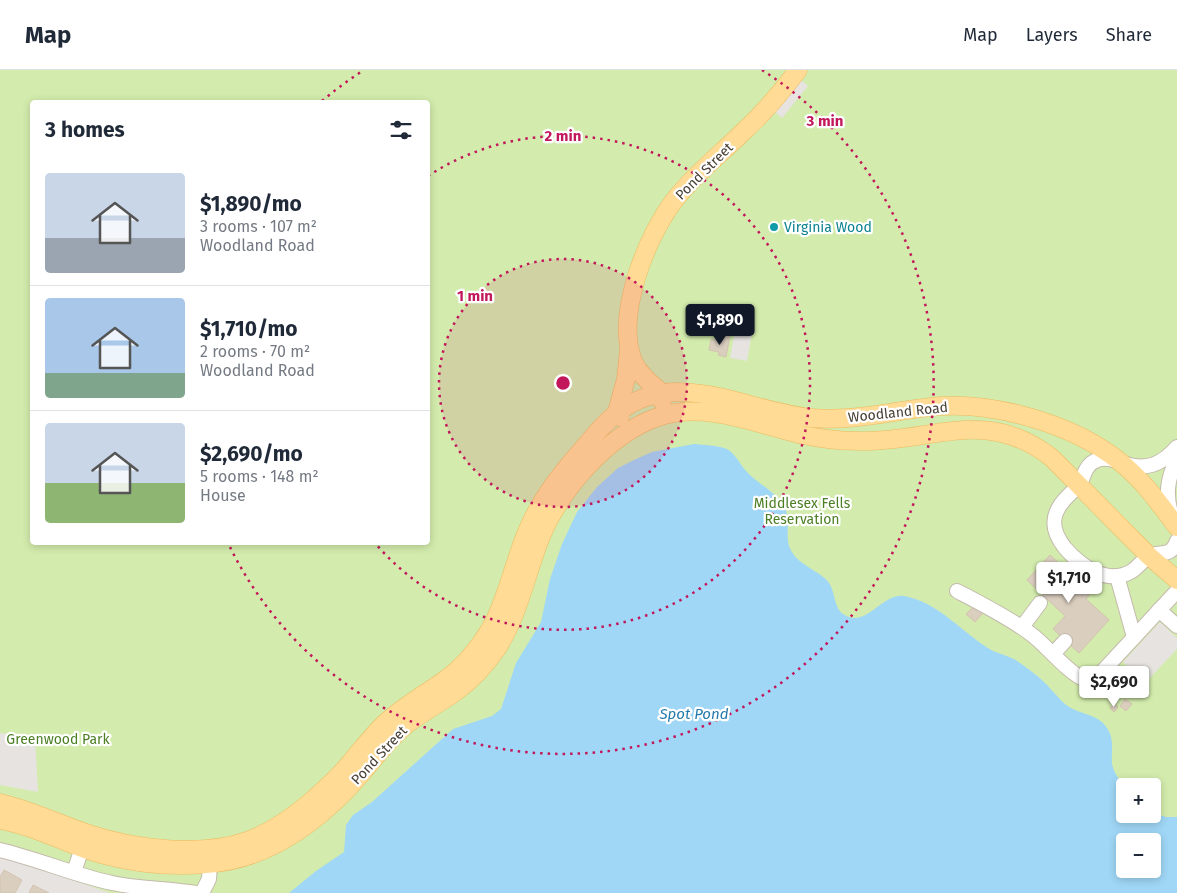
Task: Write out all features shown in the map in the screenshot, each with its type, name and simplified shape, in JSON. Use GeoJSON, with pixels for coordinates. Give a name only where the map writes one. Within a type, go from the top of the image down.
{"type":"FeatureCollection","features":[{"type":"Feature","properties":{"kind":"main road","name":"Pond Street"},"geometry":{"type":"LineString","coordinates":[[0,802],[94,835],[146,847],[194,849],[228,846],[255,838],[300,810],[349,765],[372,737],[392,717],[451,676],[475,652],[485,638],[499,611],[509,587],[525,536],[540,504],[562,473],[605,423],[617,412],[626,379],[630,347],[628,319],[635,287],[646,253],[663,216],[686,186],[757,118],[798,70]]}},
{"type":"Feature","properties":{"kind":"main road","name":"Pond Street"},"geometry":{"type":"LineString","coordinates":[[630,347],[638,369],[661,392]]}},
{"type":"Feature","properties":{"kind":"main road","name":"Woodland Road"},"geometry":{"type":"LineString","coordinates":[[617,412],[637,400],[661,392],[679,391],[696,392],[784,414],[828,419],[858,418],[946,406],[988,409],[1020,415],[1059,428],[1089,442],[1119,461],[1151,493],[1176,527]]}},
{"type":"Feature","properties":{"kind":"main road"},"geometry":{"type":"LineString","coordinates":[[656,418],[661,409],[661,392]]}},
{"type":"Feature","properties":{"kind":"main road"},"geometry":{"type":"LineString","coordinates":[[617,412],[624,423],[632,429]]}},
{"type":"Feature","properties":{"kind":"main road","name":"Woodland Road"},"geometry":{"type":"LineString","coordinates":[[656,418],[681,413],[712,413],[832,440],[897,439],[962,429],[991,430],[1012,436],[1035,446],[1052,458],[1149,556],[1177,580]]}},
{"type":"Feature","properties":{"kind":"main road","name":"Pond Street"},"geometry":{"type":"LineString","coordinates":[[0,820],[30,828],[82,848],[138,861],[185,865],[210,864],[252,856],[275,846],[298,831],[347,789],[405,726],[452,694],[473,677],[486,663],[504,637],[520,600],[539,542],[549,519],[562,498],[595,459],[632,429],[656,418]]}},
{"type":"Feature","properties":{"kind":"street"},"geometry":{"type":"LineString","coordinates":[[1177,447],[1163,460],[1151,466],[1136,467],[1106,458],[1092,462],[1085,470],[1080,485],[1063,500],[1055,512],[1054,524],[1056,533],[1065,547],[1088,569],[1099,574],[1117,576],[1132,571],[1149,556],[1168,552],[1174,548],[1177,541]]}},
{"type":"Feature","properties":{"kind":"street"},"geometry":{"type":"LineString","coordinates":[[1176,527],[1168,504],[1167,490],[1170,474],[1177,459]]}},
{"type":"Feature","properties":{"kind":"street"},"geometry":{"type":"LineString","coordinates":[[1117,576],[1134,637]]}},
{"type":"Feature","properties":{"kind":"street"},"geometry":{"type":"LineString","coordinates":[[957,591],[1022,627],[1080,678],[1091,680],[1101,673],[1177,591]]}},
{"type":"Feature","properties":{"kind":"street"},"geometry":{"type":"LineString","coordinates":[[1022,627],[1040,603]]}},
{"type":"Feature","properties":{"kind":"street"},"geometry":{"type":"LineString","coordinates":[[1160,610],[1175,629]]}},
{"type":"Feature","properties":{"kind":"street"},"geometry":{"type":"LineString","coordinates":[[1054,654],[1065,642]]}},
{"type":"Feature","properties":{"kind":"street"},"geometry":{"type":"LineString","coordinates":[[74,872],[82,848]]}},
{"type":"Feature","properties":{"kind":"street"},"geometry":{"type":"LineString","coordinates":[[0,850],[89,877],[138,888],[181,890],[196,893]]}},
{"type":"Feature","properties":{"kind":"street"},"geometry":{"type":"LineString","coordinates":[[202,893],[209,879],[210,864]]}},
{"type":"Feature","properties":{"kind":"green space","name":"Middlesex Fells Reservation"},"geometry":{"type":"Polygon","coordinates":[[[0,70],[1177,70],[1177,893],[0,893],[0,70]]]}},
{"type":"Feature","properties":{"kind":"shaded area"},"geometry":{"type":"Polygon","coordinates":[[[801,80],[808,86],[782,118],[775,112],[801,80]]]}},
{"type":"Feature","properties":{"kind":"shaded area"},"geometry":{"type":"Polygon","coordinates":[[[736,324],[753,327],[747,361],[730,358],[736,324]]]}},
{"type":"Feature","properties":{"kind":"shaded area"},"geometry":{"type":"Polygon","coordinates":[[[1160,622],[1177,638],[1177,649],[1145,683],[1123,662],[1160,622]]]}},
{"type":"Feature","properties":{"kind":"shaded area"},"geometry":{"type":"Polygon","coordinates":[[[0,733],[35,737],[38,792],[0,785],[0,733]]]}},
{"type":"Feature","properties":{"kind":"shaded area"},"geometry":{"type":"Polygon","coordinates":[[[0,856],[10,858],[110,893],[0,893],[0,856]]]}},
{"type":"Feature","properties":{"kind":"water","name":"Spot Pond"},"geometry":{"type":"Polygon","coordinates":[[[694,444],[727,449],[747,472],[773,493],[782,503],[787,514],[790,549],[802,563],[823,576],[831,586],[838,608],[843,614],[851,618],[859,618],[896,597],[904,596],[917,599],[940,612],[993,651],[1012,658],[1040,678],[1070,708],[1098,719],[1107,728],[1111,737],[1112,764],[1118,778],[1116,778],[1116,823],[1161,823],[1161,815],[1177,817],[1177,893],[289,893],[316,871],[344,852],[346,825],[353,815],[372,802],[453,729],[492,716],[501,709],[516,663],[541,622],[550,579],[562,544],[577,512],[597,487],[618,468],[652,452],[694,444]]]}},
{"type":"Feature","properties":{"kind":"building"},"geometry":{"type":"Polygon","coordinates":[[[723,335],[730,336],[726,357],[718,355],[719,352],[709,350],[711,339],[722,341],[723,335]]]}},
{"type":"Feature","properties":{"kind":"building"},"geometry":{"type":"Polygon","coordinates":[[[1050,555],[1091,593],[1086,599],[1109,620],[1079,653],[1053,629],[1065,616],[1027,580],[1050,555]]]}},
{"type":"Feature","properties":{"kind":"building"},"geometry":{"type":"Polygon","coordinates":[[[974,606],[983,613],[975,622],[966,614],[974,606]]]}},
{"type":"Feature","properties":{"kind":"building"},"geometry":{"type":"Polygon","coordinates":[[[1125,699],[1132,704],[1126,711],[1120,706],[1125,699]]]}},
{"type":"Feature","properties":{"kind":"building"},"geometry":{"type":"Polygon","coordinates":[[[1114,704],[1118,707],[1114,712],[1110,708],[1114,704]]]}},
{"type":"Feature","properties":{"kind":"building"},"geometry":{"type":"Polygon","coordinates":[[[4,870],[22,880],[15,893],[0,893],[0,877],[4,870]]]}},
{"type":"Feature","properties":{"kind":"building"},"geometry":{"type":"Polygon","coordinates":[[[33,885],[49,893],[29,893],[33,885]]]}},
{"type":"Feature","properties":{"kind":"place","name":"Virginia Wood"},"geometry":{"type":"Point","coordinates":[774,227]}},
{"type":"Feature","properties":{"kind":"park label","name":"Greenwood Park"},"geometry":{"type":"Point","coordinates":[58,739]}}]}
